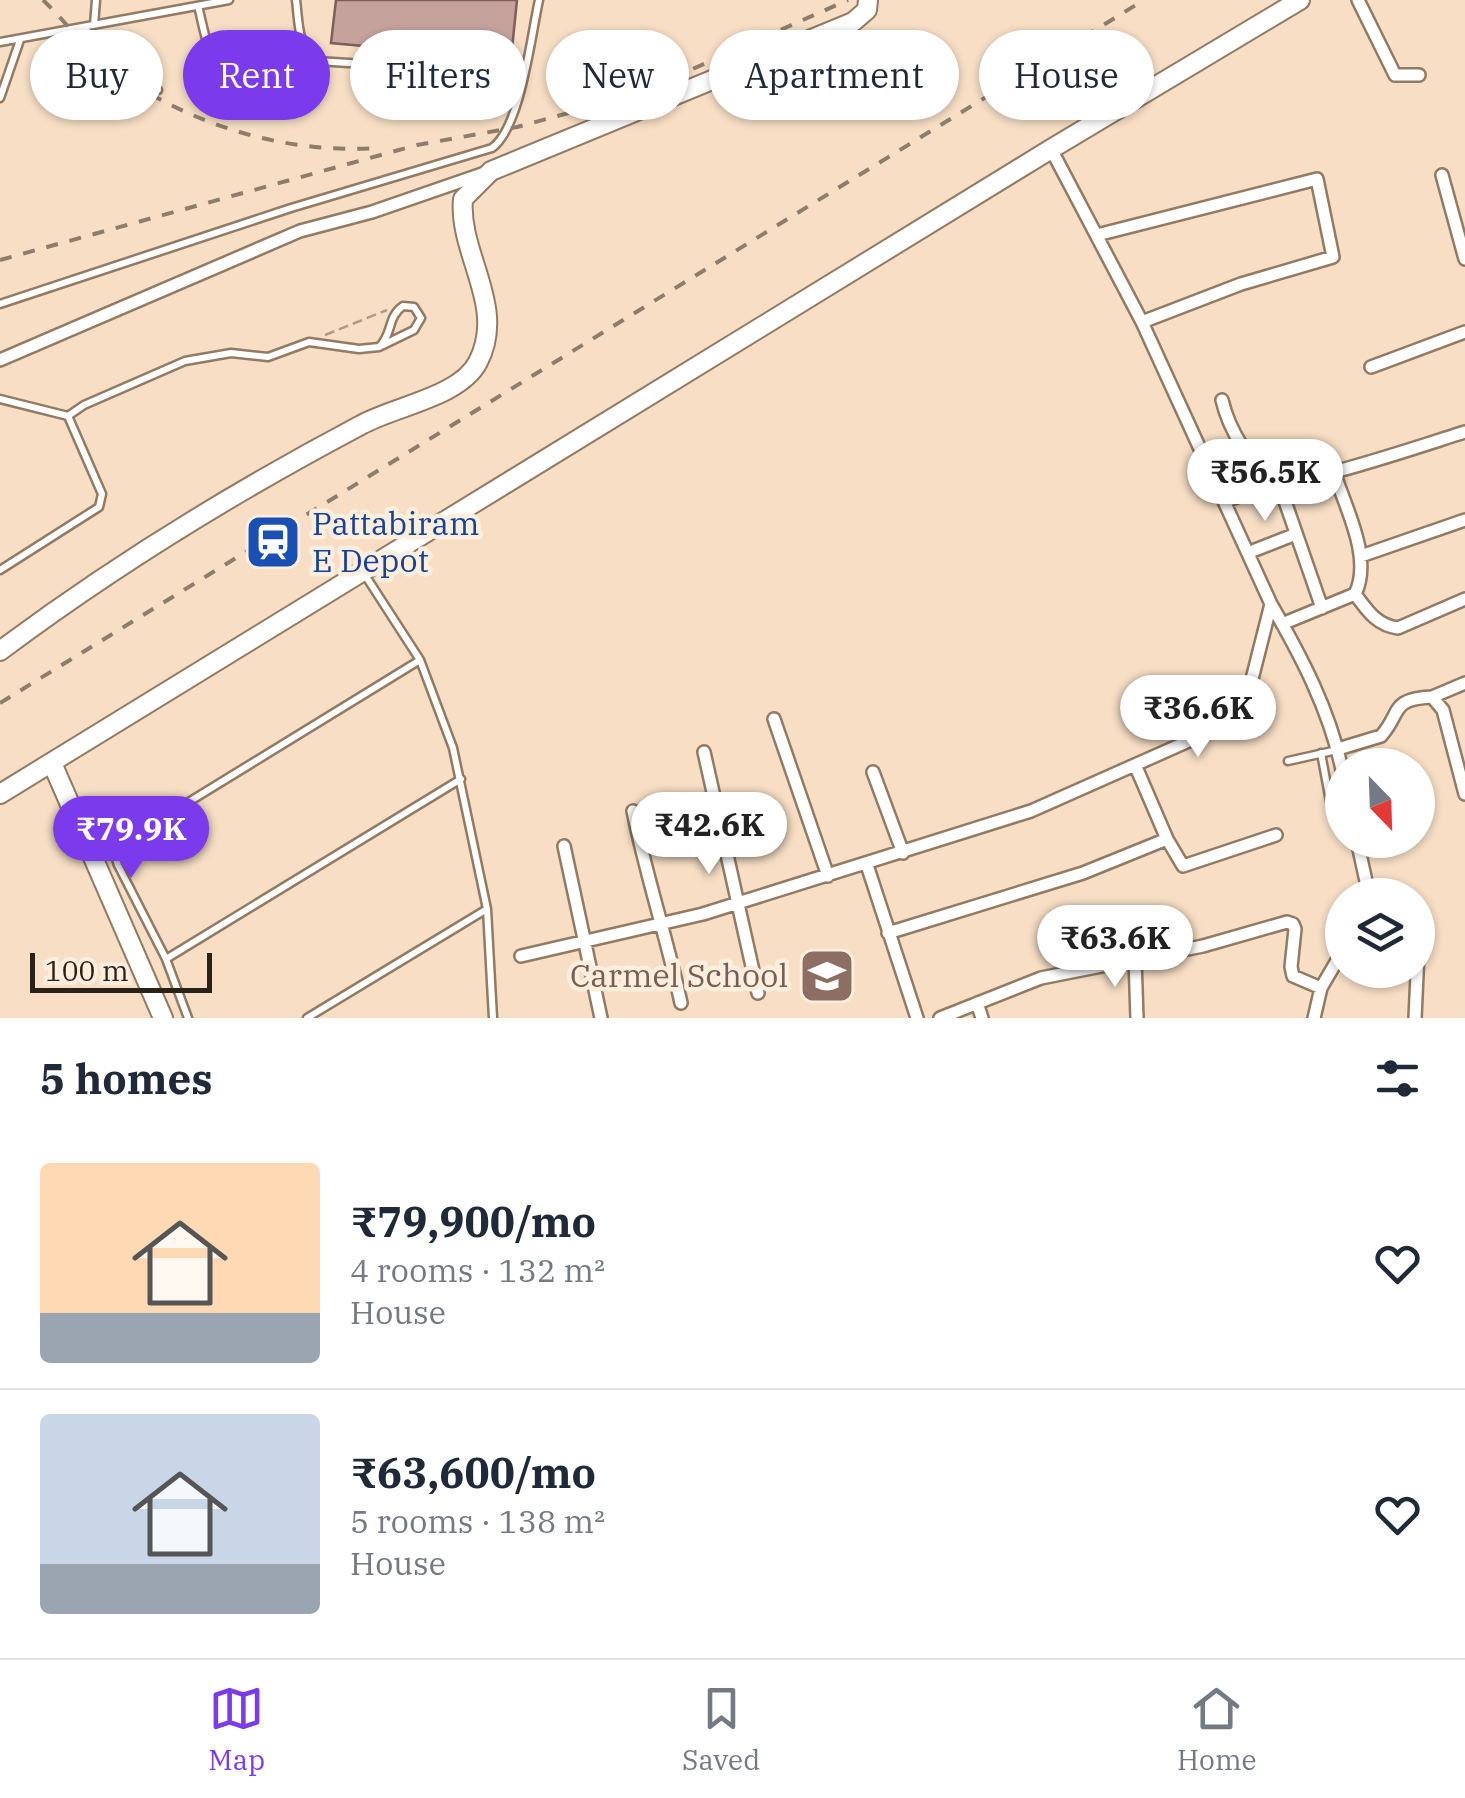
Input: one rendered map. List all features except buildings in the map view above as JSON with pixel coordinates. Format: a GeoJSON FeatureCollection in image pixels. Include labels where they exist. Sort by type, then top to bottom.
{"type":"FeatureCollection","features":[{"type":"Feature","properties":{"kind":"main road"},"geometry":{"type":"LineString","coordinates":[[0,651],[50,614],[310,452],[368,421],[466,380],[479,360],[488,333],[487,306],[464,227],[463,199],[491,171],[853,22],[867,10],[868,0]]}},
{"type":"Feature","properties":{"kind":"main road"},"geometry":{"type":"LineString","coordinates":[[0,794],[1295,1]]}},
{"type":"Feature","properties":{"kind":"main road"},"geometry":{"type":"LineString","coordinates":[[52,763],[163,1018]]}},
{"type":"Feature","properties":{"kind":"street"},"geometry":{"type":"LineString","coordinates":[[1358,0],[1395,75],[1419,75]]}},
{"type":"Feature","properties":{"kind":"street"},"geometry":{"type":"LineString","coordinates":[[1051,148],[1142,322],[1271,604],[1305,664],[1338,748]]}},
{"type":"Feature","properties":{"kind":"street"},"geometry":{"type":"LineString","coordinates":[[0,360],[300,231],[372,212],[491,171]]}},
{"type":"Feature","properties":{"kind":"street"},"geometry":{"type":"LineString","coordinates":[[1442,175],[1465,258]]}},
{"type":"Feature","properties":{"kind":"street"},"geometry":{"type":"LineString","coordinates":[[1097,234],[1316,180],[1334,257],[1241,284],[1142,322]]}},
{"type":"Feature","properties":{"kind":"street"},"geometry":{"type":"LineString","coordinates":[[1370,367],[1465,332]]}},
{"type":"Feature","properties":{"kind":"street"},"geometry":{"type":"LineString","coordinates":[[1222,400],[1227,423],[1240,442],[1254,461],[1278,480],[1322,608]]}},
{"type":"Feature","properties":{"kind":"street"},"geometry":{"type":"LineString","coordinates":[[1226,502],[1278,480],[1298,481],[1334,472],[1465,432]]}},
{"type":"Feature","properties":{"kind":"street"},"geometry":{"type":"LineString","coordinates":[[1282,624],[1355,594],[1359,588],[1361,556],[1334,472]]}},
{"type":"Feature","properties":{"kind":"street"},"geometry":{"type":"LineString","coordinates":[[1361,556],[1465,520]]}},
{"type":"Feature","properties":{"kind":"street"},"geometry":{"type":"LineString","coordinates":[[1250,552],[1296,534]]}},
{"type":"Feature","properties":{"kind":"street"},"geometry":{"type":"LineString","coordinates":[[1355,594],[1374,618],[1398,628],[1465,599]]}},
{"type":"Feature","properties":{"kind":"street"},"geometry":{"type":"LineString","coordinates":[[520,956],[736,903],[867,865],[1030,811],[1136,767],[1209,732],[1251,684],[1271,604]]}},
{"type":"Feature","properties":{"kind":"street"},"geometry":{"type":"LineString","coordinates":[[1341,748],[1381,736],[1393,713],[1415,698],[1432,697],[1465,683]]}},
{"type":"Feature","properties":{"kind":"street"},"geometry":{"type":"LineString","coordinates":[[1432,697],[1442,710],[1465,794]]}},
{"type":"Feature","properties":{"kind":"street"},"geometry":{"type":"LineString","coordinates":[[774,719],[828,876]]}},
{"type":"Feature","properties":{"kind":"street"},"geometry":{"type":"LineString","coordinates":[[704,752],[758,992]]}},
{"type":"Feature","properties":{"kind":"street"},"geometry":{"type":"LineString","coordinates":[[1136,767],[1167,839],[1184,866],[1276,835]]}},
{"type":"Feature","properties":{"kind":"street"},"geometry":{"type":"LineString","coordinates":[[873,772],[903,853]]}},
{"type":"Feature","properties":{"kind":"street"},"geometry":{"type":"LineString","coordinates":[[633,810],[648,886],[663,922],[682,1003]]}},
{"type":"Feature","properties":{"kind":"street"},"geometry":{"type":"LineString","coordinates":[[888,932],[1084,873],[1167,839]]}},
{"type":"Feature","properties":{"kind":"street"},"geometry":{"type":"LineString","coordinates":[[564,846],[601,1018]]}},
{"type":"Feature","properties":{"kind":"street"},"geometry":{"type":"LineString","coordinates":[[867,865],[917,1018]]}},
{"type":"Feature","properties":{"kind":"street"},"geometry":{"type":"LineString","coordinates":[[940,1018],[1040,978],[1204,946],[1287,922],[1296,929],[1293,976],[1322,988]]}},
{"type":"Feature","properties":{"kind":"street"},"geometry":{"type":"LineString","coordinates":[[1134,959],[1137,1018]]}},
{"type":"Feature","properties":{"kind":"street"},"geometry":{"type":"LineString","coordinates":[[1314,1018],[1325,983]]}},
{"type":"Feature","properties":{"kind":"street"},"geometry":{"type":"LineString","coordinates":[[1415,1018],[1416,988]]}},
{"type":"Feature","properties":{"kind":"street"},"geometry":{"type":"LineString","coordinates":[[977,1003],[982,1018]]}},
{"type":"Feature","properties":{"kind":"lane"},"geometry":{"type":"LineString","coordinates":[[94,25],[96,0]]}},
{"type":"Feature","properties":{"kind":"lane"},"geometry":{"type":"LineString","coordinates":[[0,42],[229,0]]}},
{"type":"Feature","properties":{"kind":"lane"},"geometry":{"type":"LineString","coordinates":[[296,0],[300,30]]}},
{"type":"Feature","properties":{"kind":"lane"},"geometry":{"type":"LineString","coordinates":[[0,304],[290,208],[492,148],[502,141],[518,96],[538,0]]}},
{"type":"Feature","properties":{"kind":"lane"},"geometry":{"type":"LineString","coordinates":[[198,6],[206,30]]}},
{"type":"Feature","properties":{"kind":"lane"},"geometry":{"type":"LineString","coordinates":[[83,27],[86,30]]}},
{"type":"Feature","properties":{"kind":"lane"},"geometry":{"type":"LineString","coordinates":[[0,98],[20,38]]}},
{"type":"Feature","properties":{"kind":"lane"},"geometry":{"type":"LineString","coordinates":[[68,416],[84,404],[185,361],[231,353],[268,357],[309,342],[360,349],[379,346],[414,330],[421,318],[414,307],[402,306],[393,315],[390,334],[379,346]]}},
{"type":"Feature","properties":{"kind":"lane"},"geometry":{"type":"LineString","coordinates":[[0,399],[68,416]]}},
{"type":"Feature","properties":{"kind":"lane"},"geometry":{"type":"LineString","coordinates":[[0,570],[99,508],[102,494],[68,416]]}},
{"type":"Feature","properties":{"kind":"lane"},"geometry":{"type":"LineString","coordinates":[[364,572],[420,660],[454,748],[487,909],[493,1018]]}},
{"type":"Feature","properties":{"kind":"lane"},"geometry":{"type":"LineString","coordinates":[[188,1018],[166,959],[118,865],[116,846],[420,660]]}},
{"type":"Feature","properties":{"kind":"lane"},"geometry":{"type":"LineString","coordinates":[[1288,761],[1325,752]]}},
{"type":"Feature","properties":{"kind":"lane"},"geometry":{"type":"LineString","coordinates":[[1321,753],[1325,774]]}},
{"type":"Feature","properties":{"kind":"lane"},"geometry":{"type":"LineString","coordinates":[[166,959],[461,780]]}},
{"type":"Feature","properties":{"kind":"lane"},"geometry":{"type":"LineString","coordinates":[[307,1018],[487,909]]}},
{"type":"Feature","properties":{"kind":"path"},"geometry":{"type":"LineString","coordinates":[[309,342],[402,306]]}},
{"type":"Feature","properties":{"kind":"railway"},"geometry":{"type":"LineString","coordinates":[[43,0],[110,68],[180,109],[276,141],[343,149],[377,148]]}},
{"type":"Feature","properties":{"kind":"railway"},"geometry":{"type":"LineString","coordinates":[[0,260],[417,145],[517,127],[609,102],[848,0]]}},
{"type":"Feature","properties":{"kind":"railway"},"geometry":{"type":"LineString","coordinates":[[0,703],[1144,0]]}},
{"type":"Feature","properties":{"kind":"place","name":"Pattabiram E Depot"},"geometry":{"type":"Point","coordinates":[273,542]}},
{"type":"Feature","properties":{"kind":"place","name":"Carmel School"},"geometry":{"type":"Point","coordinates":[827,976]}}]}
